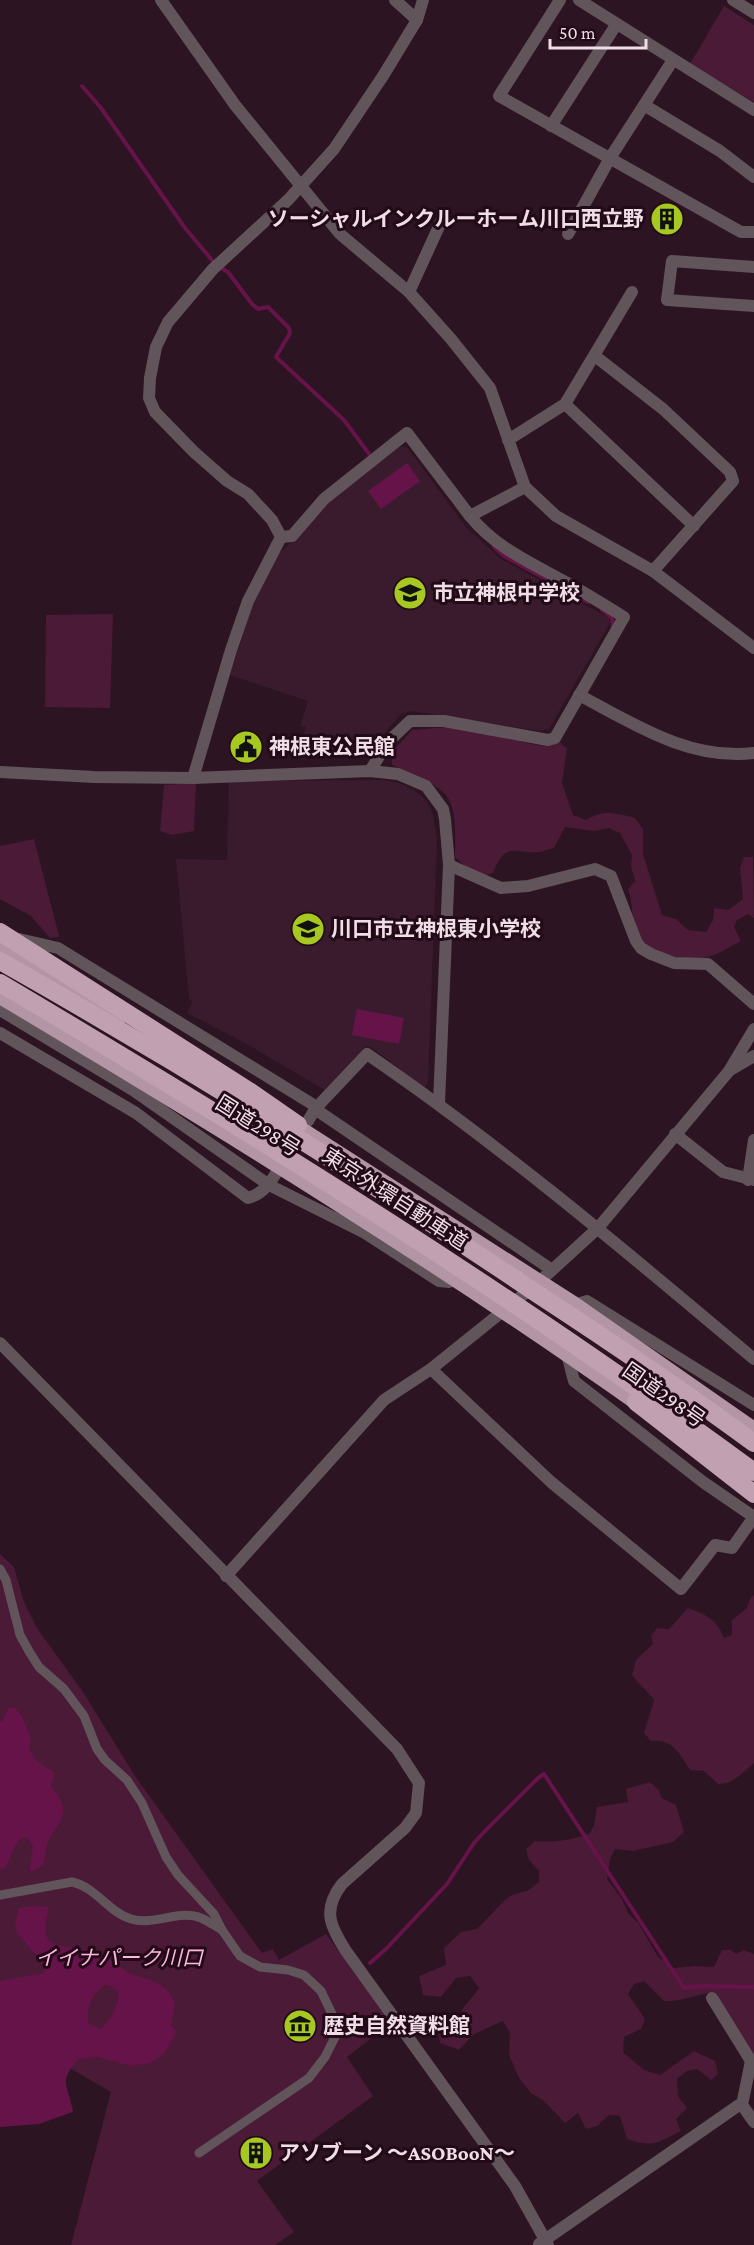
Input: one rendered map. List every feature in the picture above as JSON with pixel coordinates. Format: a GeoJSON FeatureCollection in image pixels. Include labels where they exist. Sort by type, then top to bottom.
{"type":"FeatureCollection","features":[{"type":"Feature","properties":{"kind":"highway"},"geometry":{"type":"LineString","coordinates":[[0,933],[249,1091],[400,1203]]}},
{"type":"Feature","properties":{"kind":"highway","name":"国道298号"},"geometry":{"type":"LineString","coordinates":[[0,949],[122,1019],[256,1101],[574,1305],[728,1412]]}},
{"type":"Feature","properties":{"kind":"highway","name":"東京外環自動車道"},"geometry":{"type":"LineString","coordinates":[[0,962],[162,1056],[400,1203],[624,1352],[754,1443]]}},
{"type":"Feature","properties":{"kind":"highway","name":"東京外環自動車道"},"geometry":{"type":"LineString","coordinates":[[0,983],[262,1141],[407,1234],[614,1372],[754,1472]]}},
{"type":"Feature","properties":{"kind":"highway","name":"国道298号"},"geometry":{"type":"LineString","coordinates":[[0,996],[279,1164],[458,1280],[754,1486]]}},
{"type":"Feature","properties":{"kind":"highway"},"geometry":{"type":"LineString","coordinates":[[636,1402],[754,1494]]}},
{"type":"Feature","properties":{"kind":"highway"},"geometry":{"type":"LineString","coordinates":[[728,1412],[754,1429]]}},
{"type":"Feature","properties":{"kind":"street"},"geometry":{"type":"LineString","coordinates":[[161,0],[235,105],[340,234],[409,292],[490,388],[525,487],[556,516],[653,571],[754,648]]}},
{"type":"Feature","properties":{"kind":"street"},"geometry":{"type":"LineString","coordinates":[[395,0],[417,20]]}},
{"type":"Feature","properties":{"kind":"street"},"geometry":{"type":"LineString","coordinates":[[281,537],[272,520],[248,494],[227,481],[154,412],[149,398],[156,347],[168,321],[213,269],[302,186],[334,149],[417,20],[423,0]]}},
{"type":"Feature","properties":{"kind":"street"},"geometry":{"type":"LineString","coordinates":[[560,0],[499,96],[741,232],[754,232]]}},
{"type":"Feature","properties":{"kind":"street"},"geometry":{"type":"LineString","coordinates":[[579,0],[754,110]]}},
{"type":"Feature","properties":{"kind":"street"},"geometry":{"type":"LineString","coordinates":[[733,0],[754,13]]}},
{"type":"Feature","properties":{"kind":"street"},"geometry":{"type":"LineString","coordinates":[[551,126],[616,25]]}},
{"type":"Feature","properties":{"kind":"street"},"geometry":{"type":"LineString","coordinates":[[568,234],[610,158],[673,60]]}},
{"type":"Feature","properties":{"kind":"street"},"geometry":{"type":"LineString","coordinates":[[644,105],[720,151],[754,177]]}},
{"type":"Feature","properties":{"kind":"street"},"geometry":{"type":"LineString","coordinates":[[409,292],[441,222]]}},
{"type":"Feature","properties":{"kind":"street"},"geometry":{"type":"LineString","coordinates":[[754,267],[672,261],[667,300],[754,306]]}},
{"type":"Feature","properties":{"kind":"street"},"geometry":{"type":"LineString","coordinates":[[508,440],[565,404],[632,292]]}},
{"type":"Feature","properties":{"kind":"street"},"geometry":{"type":"LineString","coordinates":[[595,356],[663,410],[730,472],[733,481],[653,571]]}},
{"type":"Feature","properties":{"kind":"street"},"geometry":{"type":"LineString","coordinates":[[565,404],[694,526]]}},
{"type":"Feature","properties":{"kind":"street"},"geometry":{"type":"LineString","coordinates":[[281,537],[292,536],[324,499],[407,433],[480,528],[508,551],[563,580],[624,617],[555,738],[548,740],[444,721],[410,721],[388,742],[370,771]]}},
{"type":"Feature","properties":{"kind":"street"},"geometry":{"type":"LineString","coordinates":[[470,516],[525,487]]}},
{"type":"Feature","properties":{"kind":"street"},"geometry":{"type":"LineString","coordinates":[[193,778],[248,601],[281,537]]}},
{"type":"Feature","properties":{"kind":"street"},"geometry":{"type":"LineString","coordinates":[[579,695],[649,733],[694,750],[734,755],[754,753]]}},
{"type":"Feature","properties":{"kind":"street"},"geometry":{"type":"LineString","coordinates":[[0,772],[94,777],[193,778],[370,771],[398,774],[426,786],[443,809],[449,865],[439,1103]]}},
{"type":"Feature","properties":{"kind":"street"},"geometry":{"type":"LineString","coordinates":[[449,865],[501,888],[528,886],[595,869],[603,871],[611,876],[636,941],[641,948],[674,963],[708,964],[754,1004]]}},
{"type":"Feature","properties":{"kind":"street"},"geometry":{"type":"LineString","coordinates":[[0,933],[58,948],[316,1108],[552,1270]]}},
{"type":"Feature","properties":{"kind":"street"},"geometry":{"type":"LineString","coordinates":[[0,1010],[133,1090],[269,1185],[365,1233],[439,1281],[458,1280]]}},
{"type":"Feature","properties":{"kind":"street"},"geometry":{"type":"LineString","coordinates":[[226,1576],[384,1400],[431,1369],[539,1282],[598,1228],[729,1071],[754,1029]]}},
{"type":"Feature","properties":{"kind":"street"},"geometry":{"type":"LineString","coordinates":[[0,1033],[136,1113],[248,1198],[256,1196],[269,1185],[279,1170]]}},
{"type":"Feature","properties":{"kind":"street"},"geometry":{"type":"LineString","coordinates":[[308,1121],[316,1108],[367,1054],[439,1103],[598,1228],[754,1359]]}},
{"type":"Feature","properties":{"kind":"street"},"geometry":{"type":"LineString","coordinates":[[729,1071],[754,1056]]}},
{"type":"Feature","properties":{"kind":"street"},"geometry":{"type":"LineString","coordinates":[[675,1134],[723,1172],[751,1180],[754,1140]]}},
{"type":"Feature","properties":{"kind":"street"},"geometry":{"type":"LineString","coordinates":[[574,1305],[587,1301],[754,1405]]}},
{"type":"Feature","properties":{"kind":"street"},"geometry":{"type":"LineString","coordinates":[[0,1343],[397,1749],[419,1783],[416,1813],[405,1828],[342,1884],[335,1893],[329,1914],[335,1934],[346,1951],[515,2186],[544,2244],[694,2135],[742,2105]]}},
{"type":"Feature","properties":{"kind":"street"},"geometry":{"type":"LineString","coordinates":[[431,1369],[551,1482],[681,1589],[715,1545],[732,1548],[754,1517],[703,1482],[574,1381],[567,1354]]}},
{"type":"Feature","properties":{"kind":"street"},"geometry":{"type":"LineString","coordinates":[[0,1569],[6,1580],[20,1635],[30,1653],[39,1666],[64,1689],[77,1705],[84,1716],[97,1749],[105,1760],[127,1780],[142,1803],[166,1857],[178,1875],[214,1914],[240,1956],[260,1968],[288,1970],[304,1975],[321,1990],[334,2018],[335,2037],[325,2057],[303,2083],[276,2098],[199,2152]]}},
{"type":"Feature","properties":{"kind":"street"},"geometry":{"type":"LineString","coordinates":[[1,1894],[72,1882],[88,1887],[120,1914],[129,1918],[146,1922],[183,1915],[193,1916],[202,1918],[222,1930]]}},
{"type":"Feature","properties":{"kind":"street"},"geometry":{"type":"LineString","coordinates":[[712,1998],[751,2061],[742,2105],[754,2122]]}},
{"type":"Feature","properties":{"kind":"shaded area","name":"市立神根中学校"},"geometry":{"type":"Polygon","coordinates":[[[400,447],[407,447],[466,527],[501,559],[609,618],[610,623],[549,729],[540,731],[411,711],[401,714],[366,755],[298,759],[306,727],[300,726],[308,701],[230,675],[251,609],[276,556],[295,539],[330,500],[400,447]]]}},
{"type":"Feature","properties":{"kind":"shaded area"},"geometry":{"type":"Polygon","coordinates":[[[407,463],[420,481],[381,509],[368,491],[407,463]]]}},
{"type":"Feature","properties":{"kind":"shaded area","name":"川口市立神根東小学校"},"geometry":{"type":"Polygon","coordinates":[[[383,780],[399,783],[414,790],[427,801],[433,815],[437,839],[428,1082],[425,1088],[371,1047],[366,1046],[332,1086],[325,1090],[247,1044],[187,1013],[193,1001],[189,999],[176,859],[227,860],[229,781],[383,780]]]}},
{"type":"Feature","properties":{"kind":"shaded area"},"geometry":{"type":"Polygon","coordinates":[[[357,1009],[404,1018],[399,1044],[352,1035],[357,1009]]]}},
{"type":"Feature","properties":{"kind":"shaded area"},"geometry":{"type":"Polygon","coordinates":[[[14,1707],[22,1716],[31,1738],[29,1749],[37,1761],[55,1773],[51,1786],[58,1795],[63,1809],[61,1820],[48,1841],[43,1865],[33,1871],[30,1867],[33,1846],[29,1839],[24,1837],[17,1843],[4,1869],[0,1868],[0,1720],[3,1721],[8,1708],[14,1707]]]}},
{"type":"Feature","properties":{"kind":"shaded area"},"geometry":{"type":"Polygon","coordinates":[[[34,1906],[49,1909],[46,1934],[54,1944],[98,1953],[132,1974],[155,1982],[164,1988],[175,2004],[171,2026],[177,2031],[165,2053],[150,2063],[131,2066],[98,2057],[78,2060],[66,2079],[73,2112],[39,2124],[0,2127],[0,1981],[44,1973],[46,1967],[17,1933],[15,1924],[19,1908],[34,1906]],[[106,1985],[97,1992],[89,2008],[89,2024],[101,2029],[104,2026],[117,2005],[117,1990],[106,1985]]]}},
{"type":"Feature","properties":{"kind":"green space"},"geometry":{"type":"Polygon","coordinates":[[[724,6],[754,25],[754,102],[690,64],[724,6]]]}},
{"type":"Feature","properties":{"kind":"green space"},"geometry":{"type":"Polygon","coordinates":[[[113,614],[110,708],[45,707],[46,615],[113,614]]]}},
{"type":"Feature","properties":{"kind":"green space"},"geometry":{"type":"Polygon","coordinates":[[[448,727],[494,734],[537,745],[545,746],[559,742],[567,748],[562,783],[573,815],[586,820],[605,813],[635,818],[643,829],[643,854],[662,915],[676,919],[688,930],[706,932],[713,920],[714,908],[728,910],[743,899],[740,868],[744,857],[753,857],[754,918],[748,914],[737,920],[734,927],[741,941],[711,956],[690,959],[669,955],[649,946],[636,930],[633,920],[628,889],[635,881],[631,866],[632,855],[620,833],[609,828],[594,831],[565,827],[554,848],[540,852],[507,852],[498,862],[493,873],[484,876],[465,866],[455,857],[454,818],[452,805],[446,796],[427,781],[392,765],[391,753],[412,730],[448,727]]]}},
{"type":"Feature","properties":{"kind":"green space"},"geometry":{"type":"Polygon","coordinates":[[[196,783],[194,831],[172,835],[160,831],[164,785],[196,783]]]}},
{"type":"Feature","properties":{"kind":"green space"},"geometry":{"type":"Polygon","coordinates":[[[34,839],[59,937],[50,938],[31,916],[0,899],[0,846],[34,839]]]}},
{"type":"Feature","properties":{"kind":"green space","name":"イイナパーク川口"},"geometry":{"type":"Polygon","coordinates":[[[0,1554],[14,1567],[24,1602],[37,1628],[83,1692],[135,1776],[262,1953],[273,1949],[279,1960],[326,1934],[391,2023],[347,2057],[373,2096],[257,2181],[294,2232],[275,2245],[71,2245],[111,2092],[0,2028],[0,1554]]]}},
{"type":"Feature","properties":{"kind":"green space"},"geometry":{"type":"Polygon","coordinates":[[[754,1595],[754,1763],[733,1780],[718,1784],[704,1771],[690,1770],[675,1748],[665,1742],[651,1741],[644,1733],[654,1700],[632,1675],[636,1660],[653,1644],[651,1636],[657,1628],[669,1629],[688,1608],[710,1618],[724,1638],[732,1635],[732,1620],[747,1608],[754,1595]]]}},
{"type":"Feature","properties":{"kind":"green space"},"geometry":{"type":"Polygon","coordinates":[[[650,1782],[658,1789],[662,1798],[676,1805],[684,1832],[673,1842],[633,1851],[615,1849],[610,1859],[607,1879],[622,1899],[628,1913],[639,1924],[658,1957],[674,1968],[714,1967],[722,1950],[731,1950],[736,1954],[744,1950],[754,1954],[754,2057],[712,1993],[664,2001],[644,1981],[634,1984],[628,1994],[645,2019],[641,2029],[624,2037],[623,2052],[644,2070],[660,2075],[694,2051],[715,2061],[718,2074],[711,2080],[697,2069],[687,2071],[677,2079],[678,2096],[687,2108],[676,2119],[681,2131],[649,2144],[627,2139],[620,2116],[609,2115],[597,2126],[586,2129],[578,2113],[565,2123],[544,2101],[531,2093],[519,2078],[509,2055],[510,2033],[503,2021],[474,2034],[459,2050],[440,2043],[438,2030],[454,2025],[479,1988],[470,1976],[456,1978],[441,1997],[423,1995],[419,1976],[446,1965],[444,1948],[461,1932],[477,1929],[505,1900],[512,1895],[529,1890],[539,1882],[539,1871],[529,1860],[526,1849],[535,1841],[563,1840],[590,1833],[597,1807],[628,1802],[626,1789],[650,1782]]]}},
{"type":"Feature","properties":{"kind":"waterway"},"geometry":{"type":"LineString","coordinates":[[82,86],[101,108],[185,228],[216,265],[228,272],[252,304],[258,309],[268,307],[289,328],[290,333],[276,357],[344,420],[372,458]]}},
{"type":"Feature","properties":{"kind":"waterway"},"geometry":{"type":"LineString","coordinates":[[494,547],[504,556],[588,602]]}},
{"type":"Feature","properties":{"kind":"waterway"},"geometry":{"type":"LineString","coordinates":[[602,610],[612,618],[613,627]]}},
{"type":"Feature","properties":{"kind":"waterway"},"geometry":{"type":"LineString","coordinates":[[370,1963],[447,1884],[484,1832],[544,1774],[684,1988],[754,1987]]}},
{"type":"Feature","properties":{"kind":"place","name":"ソーシャルインクルーホーム川口西立野"},"geometry":{"type":"Point","coordinates":[667,219]}},
{"type":"Feature","properties":{"kind":"place","name":"市立神根中学校"},"geometry":{"type":"Point","coordinates":[410,593]}},
{"type":"Feature","properties":{"kind":"place","name":"神根東公民館"},"geometry":{"type":"Point","coordinates":[246,747]}},
{"type":"Feature","properties":{"kind":"place","name":"川口市立神根東小学校"},"geometry":{"type":"Point","coordinates":[308,929]}},
{"type":"Feature","properties":{"kind":"place","name":"歴史自然資料館"},"geometry":{"type":"Point","coordinates":[300,2026]}},
{"type":"Feature","properties":{"kind":"place","name":"アソブーン ～ASOBooN～"},"geometry":{"type":"Point","coordinates":[256,2153]}}]}
